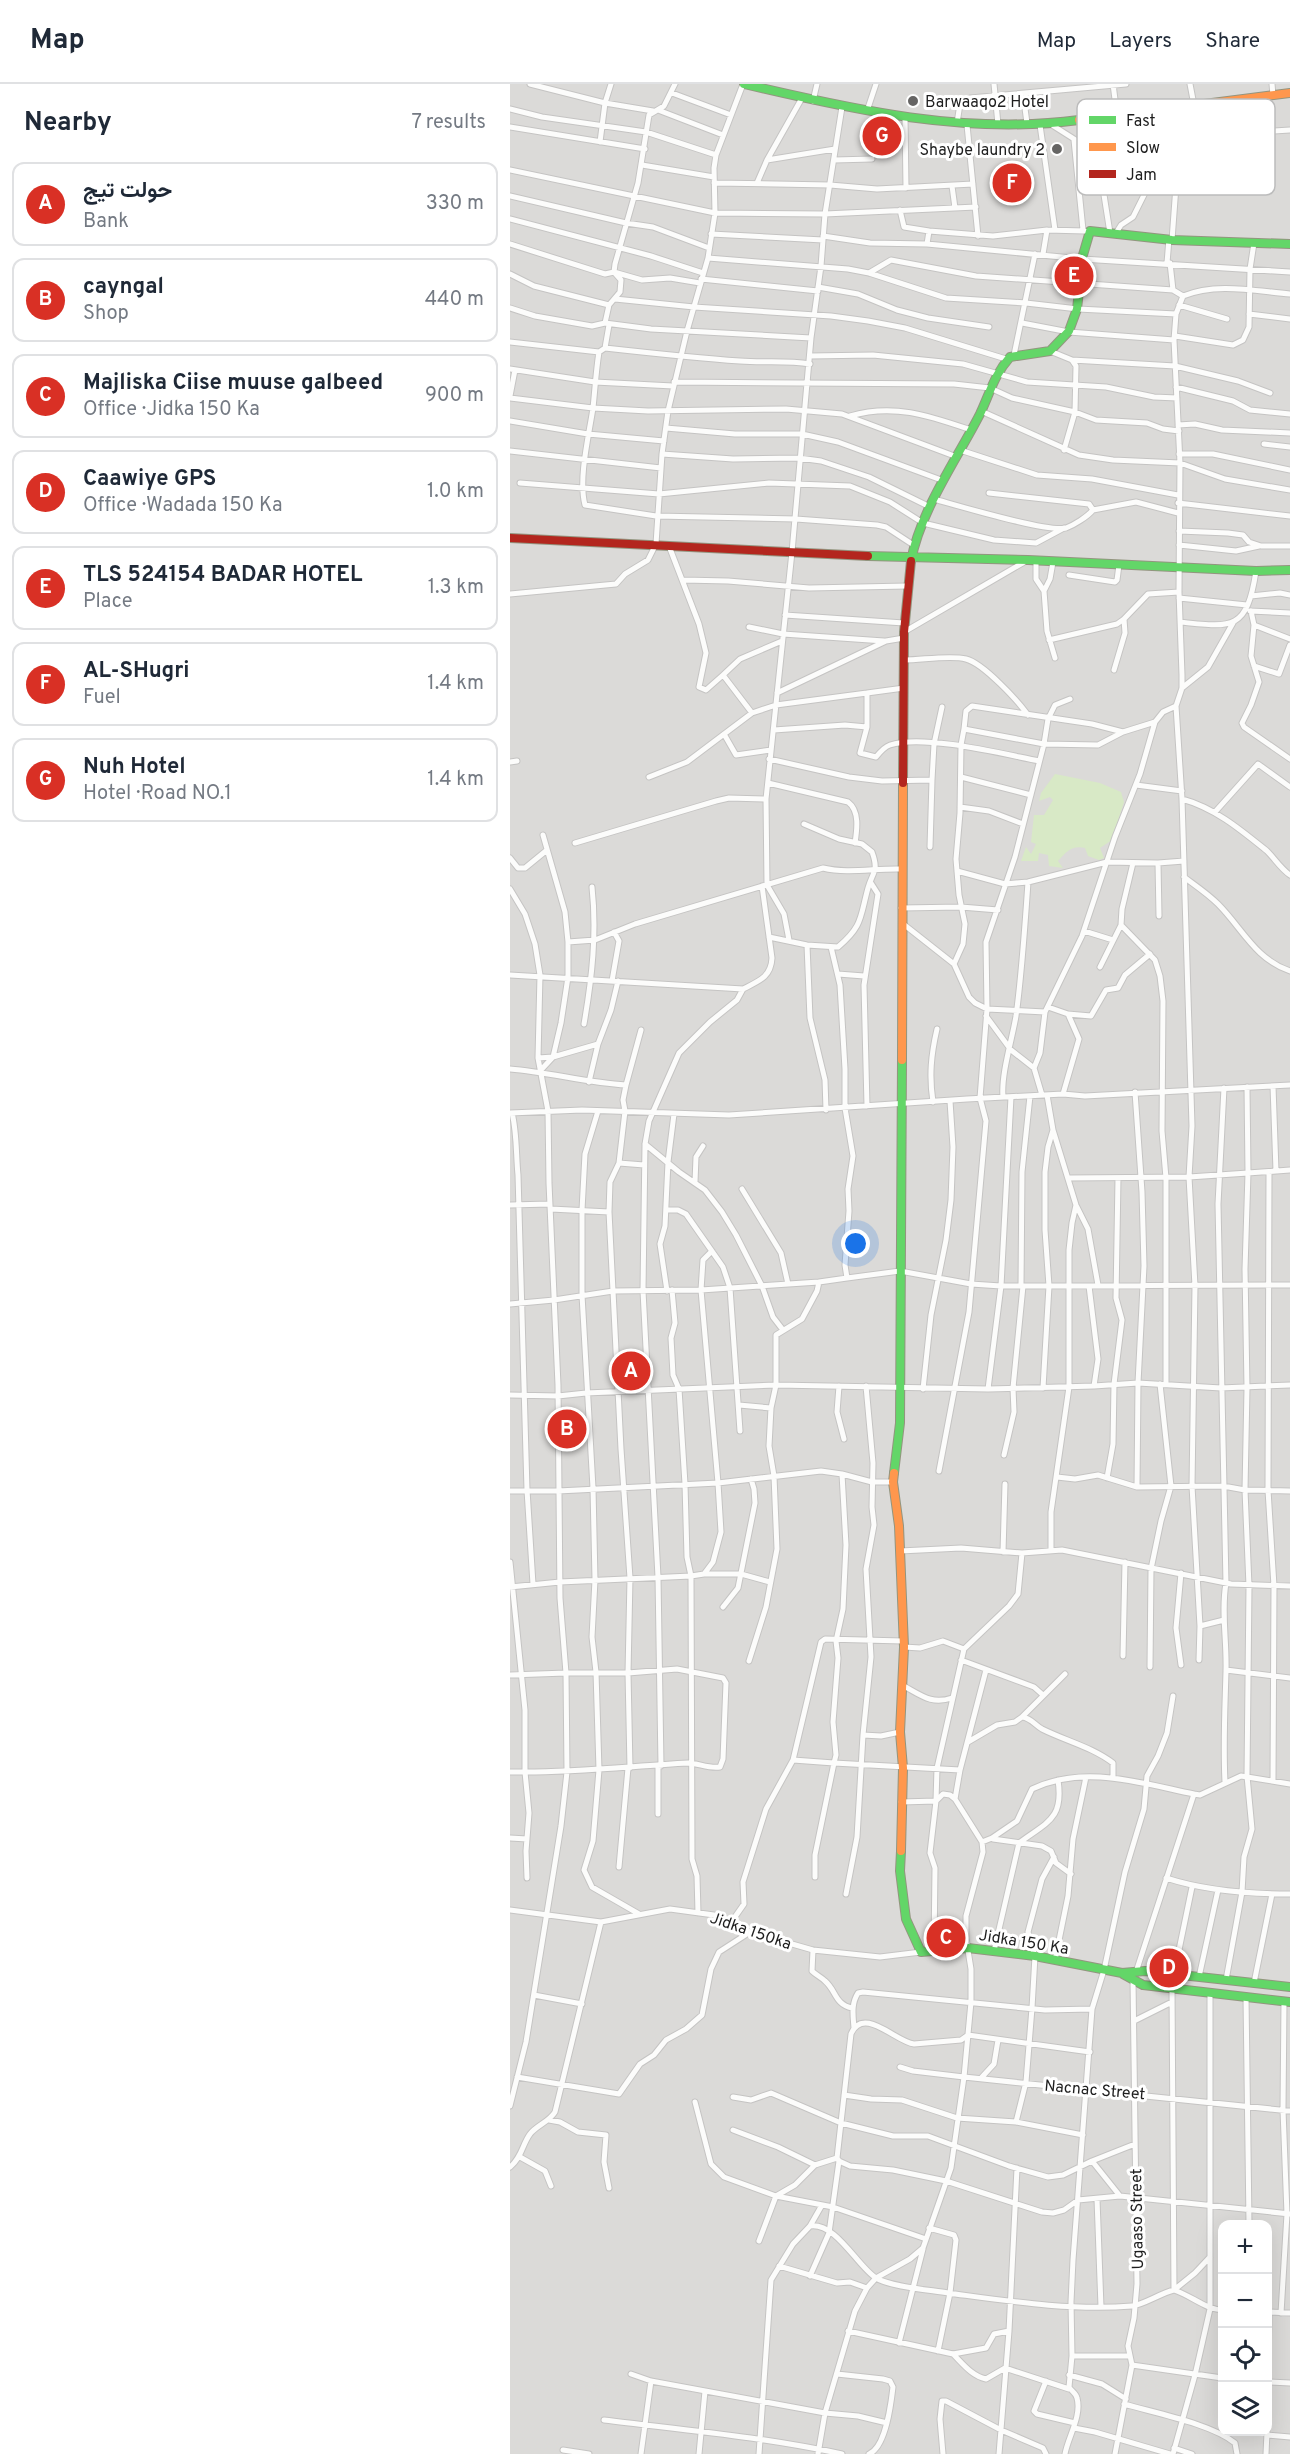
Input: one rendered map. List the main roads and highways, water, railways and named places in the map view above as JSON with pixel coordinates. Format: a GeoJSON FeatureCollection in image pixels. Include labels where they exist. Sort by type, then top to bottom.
{"type":"FeatureCollection","features":[{"type":"Feature","properties":{"kind":"main road"},"geometry":{"type":"LineString","coordinates":[[744,84],[842,107],[957,124],[1040,125],[1077,120]]}},
{"type":"Feature","properties":{"kind":"main road"},"geometry":{"type":"LineString","coordinates":[[1244,99],[1290,93]]}},
{"type":"Feature","properties":{"kind":"main road"},"geometry":{"type":"LineString","coordinates":[[911,558],[932,503],[981,411],[997,372],[1010,357],[1050,351],[1069,332],[1078,309],[1086,231],[1171,239],[1290,244]]}},
{"type":"Feature","properties":{"kind":"main road"},"geometry":{"type":"LineString","coordinates":[[510,538],[911,558],[1032,561],[1256,572],[1290,570]]}},
{"type":"Feature","properties":{"kind":"main road","name":"Jidka 150 Ka"},"geometry":{"type":"LineString","coordinates":[[911,558],[904,631],[900,1387],[899,1435],[893,1482],[900,1551],[904,1644],[900,1732],[903,1768],[900,1871],[906,1918],[921,1952],[968,1948],[1035,1956],[1134,1976]]}},
{"type":"Feature","properties":{"kind":"main road"},"geometry":{"type":"LineString","coordinates":[[1134,1976],[1174,1974],[1290,1987]]}},
{"type":"Feature","properties":{"kind":"main road"},"geometry":{"type":"LineString","coordinates":[[1134,1976],[1143,1985],[1287,2002]]}},
{"type":"Feature","properties":{"kind":"place","name":"Barwaaqo2 Hotel"},"geometry":{"type":"Point","coordinates":[913,101]}},
{"type":"Feature","properties":{"kind":"place","name":"Nuh Hotel"},"geometry":{"type":"Point","coordinates":[882,136]}},
{"type":"Feature","properties":{"kind":"place","name":"Shaybe laundry 2"},"geometry":{"type":"Point","coordinates":[1057,149]}},
{"type":"Feature","properties":{"kind":"place","name":"AL-SHugri"},"geometry":{"type":"Point","coordinates":[1012,183]}},
{"type":"Feature","properties":{"kind":"place","name":"TLS 524154 BADAR HOTEL"},"geometry":{"type":"Point","coordinates":[1074,276]}},
{"type":"Feature","properties":{"kind":"place","name":"حولت تيج"},"geometry":{"type":"Point","coordinates":[631,1371]}},
{"type":"Feature","properties":{"kind":"place","name":"cayngal"},"geometry":{"type":"Point","coordinates":[567,1429]}},
{"type":"Feature","properties":{"kind":"place","name":"Majliska Ciise muuse galbeed"},"geometry":{"type":"Point","coordinates":[946,1938]}},
{"type":"Feature","properties":{"kind":"place","name":"Caawiye GPS"},"geometry":{"type":"Point","coordinates":[1169,1968]}}]}
